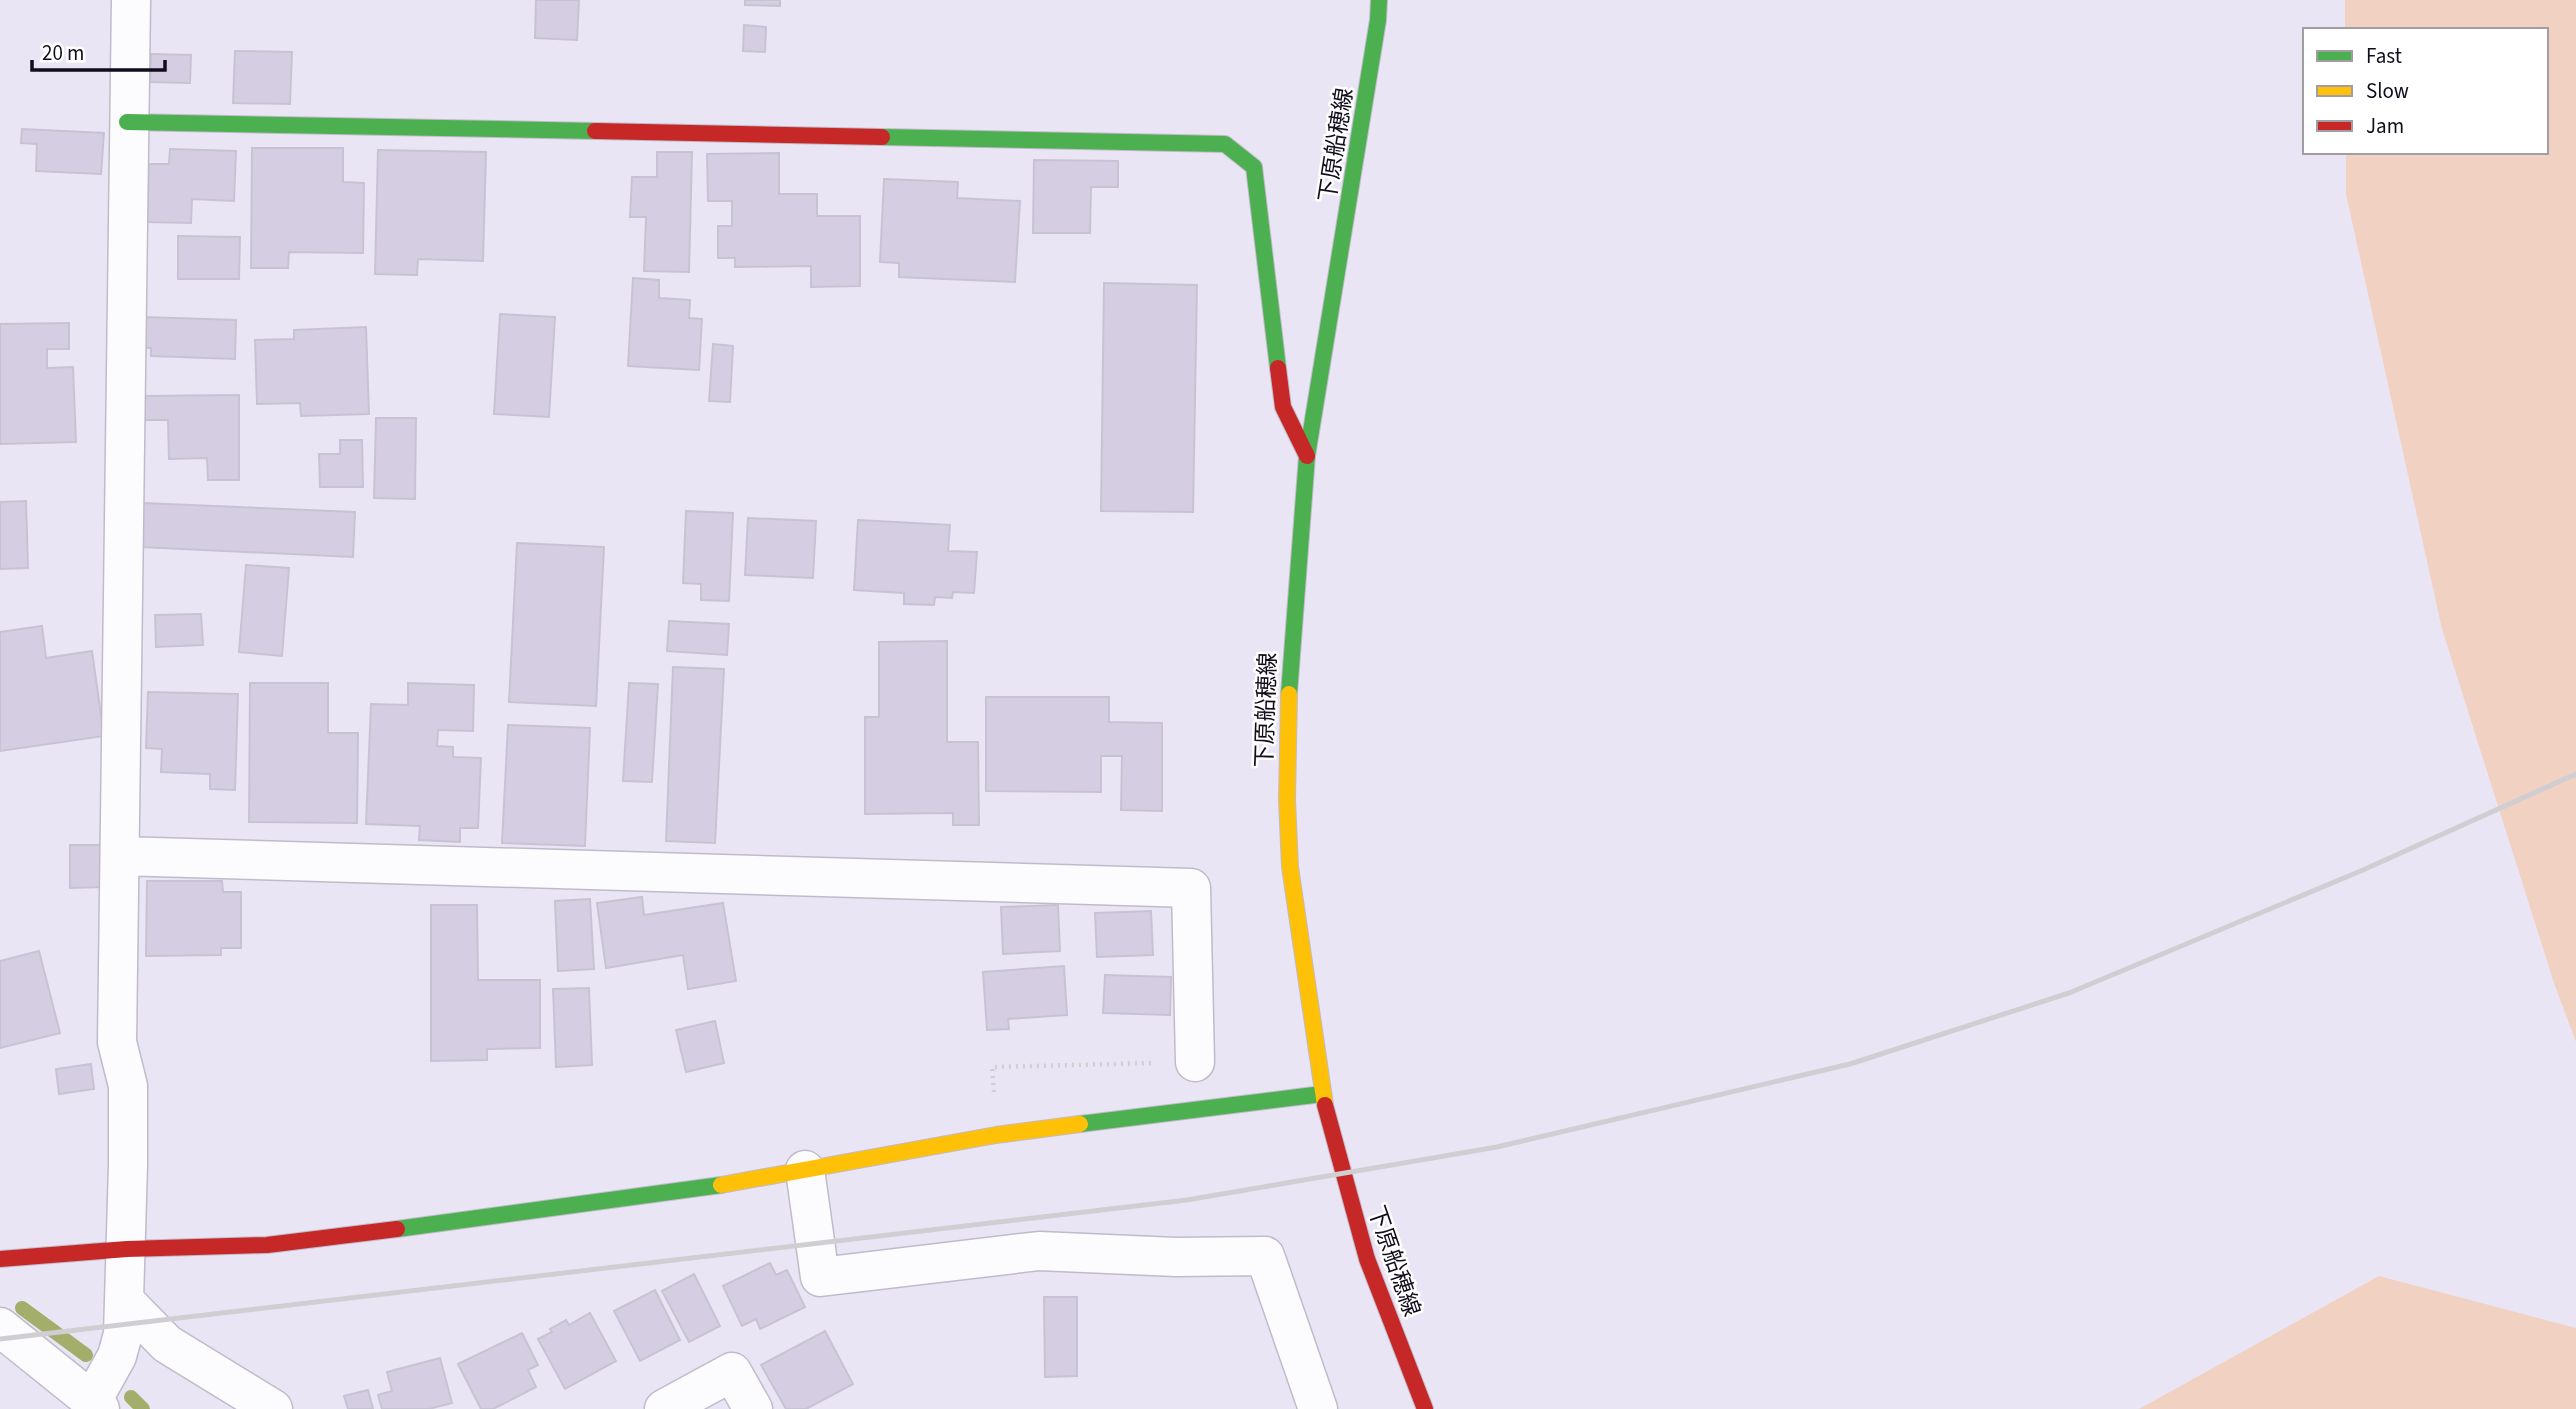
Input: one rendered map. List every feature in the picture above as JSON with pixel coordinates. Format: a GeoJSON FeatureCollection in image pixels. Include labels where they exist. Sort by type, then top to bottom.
{"type":"FeatureCollection","features":[{"type":"Feature","properties":{"kind":"street"},"geometry":{"type":"LineString","coordinates":[[0,1327],[96,1405],[117,1356],[123,1334],[127,1249],[128,1086],[117,1042],[127,122],[131,0]]}},
{"type":"Feature","properties":{"kind":"street","name":"下原船穂線"},"geometry":{"type":"LineString","coordinates":[[1374,7],[1307,456],[1290,668],[1286,743],[1287,800],[1290,867],[1322,1094],[1367,1259],[1425,1409]]}},
{"type":"Feature","properties":{"kind":"street"},"geometry":{"type":"LineString","coordinates":[[127,122],[1226,144],[1254,167],[1283,407],[1307,456]]}},
{"type":"Feature","properties":{"kind":"street"},"geometry":{"type":"LineString","coordinates":[[120,856],[1191,888],[1195,1062]]}},
{"type":"Feature","properties":{"kind":"street"},"geometry":{"type":"LineString","coordinates":[[0,1259],[127,1249],[267,1245],[492,1218],[722,1185],[996,1135],[1322,1094]]}},
{"type":"Feature","properties":{"kind":"street"},"geometry":{"type":"LineString","coordinates":[[804,1170],[820,1277],[1039,1251],[1176,1257],[1265,1256],[1318,1409]]}},
{"type":"Feature","properties":{"kind":"street"},"geometry":{"type":"LineString","coordinates":[[124,1300],[167,1344],[273,1409]]}},
{"type":"Feature","properties":{"kind":"street"},"geometry":{"type":"LineString","coordinates":[[664,1409],[732,1372],[753,1409]]}},
{"type":"Feature","properties":{"kind":"path"},"geometry":{"type":"LineString","coordinates":[[996,1135],[992,1067],[1195,1062]]}},
{"type":"Feature","properties":{"kind":"shaded area"},"geometry":{"type":"Polygon","coordinates":[[[2345,0],[2576,0],[2576,1042],[2554,983],[2442,629],[2346,194],[2346,154],[2548,154],[2548,28],[2345,28],[2345,0]]]}},
{"type":"Feature","properties":{"kind":"shaded area"},"geometry":{"type":"Polygon","coordinates":[[[2379,1276],[2576,1328],[2576,1409],[2139,1409],[2379,1276]]]}},
{"type":"Feature","properties":{"kind":"building"},"geometry":{"type":"Polygon","coordinates":[[[536,0],[579,0],[577,40],[535,38],[536,0]]]}},
{"type":"Feature","properties":{"kind":"building"},"geometry":{"type":"Polygon","coordinates":[[[745,0],[780,0],[780,6],[745,5],[745,0]]]}},
{"type":"Feature","properties":{"kind":"building"},"geometry":{"type":"Polygon","coordinates":[[[744,25],[766,27],[765,52],[743,51],[744,25]]]}},
{"type":"Feature","properties":{"kind":"building"},"geometry":{"type":"Polygon","coordinates":[[[235,51],[292,52],[290,104],[233,103],[235,51]]]}},
{"type":"Feature","properties":{"kind":"building"},"geometry":{"type":"Polygon","coordinates":[[[151,54],[191,55],[190,83],[150,82],[151,54]]]}},
{"type":"Feature","properties":{"kind":"building"},"geometry":{"type":"Polygon","coordinates":[[[22,129],[104,133],[101,174],[36,171],[37,144],[21,143],[22,129]]]}},
{"type":"Feature","properties":{"kind":"building"},"geometry":{"type":"Polygon","coordinates":[[[252,148],[343,148],[343,182],[364,183],[363,253],[289,252],[288,268],[251,268],[252,148]]]}},
{"type":"Feature","properties":{"kind":"building"},"geometry":{"type":"Polygon","coordinates":[[[170,149],[236,151],[234,201],[192,199],[191,223],[147,222],[149,164],[169,164],[170,149]]]}},
{"type":"Feature","properties":{"kind":"building"},"geometry":{"type":"Polygon","coordinates":[[[378,150],[486,152],[483,261],[418,259],[417,275],[375,274],[378,150]]]}},
{"type":"Feature","properties":{"kind":"building"},"geometry":{"type":"Polygon","coordinates":[[[657,152],[692,152],[689,272],[644,271],[646,217],[630,217],[632,177],[657,177],[657,152]]]}},
{"type":"Feature","properties":{"kind":"building"},"geometry":{"type":"Polygon","coordinates":[[[779,153],[779,194],[817,194],[817,216],[860,216],[860,286],[811,287],[811,266],[735,267],[735,258],[718,258],[718,226],[732,226],[732,201],[708,201],[707,154],[779,153]]]}},
{"type":"Feature","properties":{"kind":"building"},"geometry":{"type":"Polygon","coordinates":[[[1034,160],[1118,161],[1118,187],[1091,187],[1090,233],[1033,233],[1034,160]]]}},
{"type":"Feature","properties":{"kind":"building"},"geometry":{"type":"Polygon","coordinates":[[[884,179],[958,182],[957,198],[1020,201],[1015,282],[899,277],[899,263],[880,262],[884,179]]]}},
{"type":"Feature","properties":{"kind":"building"},"geometry":{"type":"Polygon","coordinates":[[[178,236],[240,237],[239,279],[178,279],[178,236]]]}},
{"type":"Feature","properties":{"kind":"building"},"geometry":{"type":"Polygon","coordinates":[[[633,278],[659,280],[659,298],[690,300],[689,318],[702,319],[699,370],[628,366],[633,278]]]}},
{"type":"Feature","properties":{"kind":"building"},"geometry":{"type":"Polygon","coordinates":[[[1104,283],[1197,285],[1193,512],[1101,511],[1104,283]]]}},
{"type":"Feature","properties":{"kind":"building"},"geometry":{"type":"Polygon","coordinates":[[[500,314],[555,317],[549,417],[494,414],[500,314]]]}},
{"type":"Feature","properties":{"kind":"building"},"geometry":{"type":"Polygon","coordinates":[[[144,317],[236,320],[235,359],[151,356],[151,348],[142,348],[144,317]]]}},
{"type":"Feature","properties":{"kind":"building"},"geometry":{"type":"Polygon","coordinates":[[[69,323],[69,349],[47,349],[47,368],[73,367],[76,442],[0,444],[0,324],[69,323]]]}},
{"type":"Feature","properties":{"kind":"building"},"geometry":{"type":"Polygon","coordinates":[[[366,327],[369,414],[301,416],[300,403],[257,404],[255,340],[294,339],[294,330],[366,327]]]}},
{"type":"Feature","properties":{"kind":"building"},"geometry":{"type":"Polygon","coordinates":[[[713,344],[733,346],[730,402],[709,401],[713,344]]]}},
{"type":"Feature","properties":{"kind":"building"},"geometry":{"type":"Polygon","coordinates":[[[239,395],[239,480],[208,480],[207,458],[169,459],[168,420],[145,420],[144,396],[239,395]]]}},
{"type":"Feature","properties":{"kind":"building"},"geometry":{"type":"Polygon","coordinates":[[[376,418],[416,418],[415,499],[374,498],[376,418]]]}},
{"type":"Feature","properties":{"kind":"building"},"geometry":{"type":"Polygon","coordinates":[[[340,440],[362,440],[363,487],[320,487],[319,454],[340,454],[340,440]]]}},
{"type":"Feature","properties":{"kind":"building"},"geometry":{"type":"Polygon","coordinates":[[[26,501],[28,568],[0,569],[0,502],[26,501]]]}},
{"type":"Feature","properties":{"kind":"building"},"geometry":{"type":"Polygon","coordinates":[[[143,503],[355,512],[353,557],[141,547],[143,503]]]}},
{"type":"Feature","properties":{"kind":"building"},"geometry":{"type":"Polygon","coordinates":[[[686,511],[733,513],[729,601],[701,600],[701,584],[683,583],[686,511]]]}},
{"type":"Feature","properties":{"kind":"building"},"geometry":{"type":"Polygon","coordinates":[[[748,518],[816,521],[813,578],[745,575],[748,518]]]}},
{"type":"Feature","properties":{"kind":"building"},"geometry":{"type":"Polygon","coordinates":[[[858,520],[950,525],[948,551],[977,552],[974,593],[953,592],[952,598],[935,597],[934,605],[904,604],[904,593],[854,590],[858,520]]]}},
{"type":"Feature","properties":{"kind":"building"},"geometry":{"type":"Polygon","coordinates":[[[517,543],[604,547],[596,706],[509,702],[517,543]]]}},
{"type":"Feature","properties":{"kind":"building"},"geometry":{"type":"Polygon","coordinates":[[[246,565],[289,568],[282,656],[239,652],[246,565]]]}},
{"type":"Feature","properties":{"kind":"building"},"geometry":{"type":"Polygon","coordinates":[[[201,614],[203,645],[156,647],[155,615],[201,614]]]}},
{"type":"Feature","properties":{"kind":"building"},"geometry":{"type":"Polygon","coordinates":[[[669,621],[729,624],[727,655],[667,651],[669,621]]]}},
{"type":"Feature","properties":{"kind":"building"},"geometry":{"type":"Polygon","coordinates":[[[42,626],[46,658],[92,651],[104,736],[0,751],[0,632],[42,626]]]}},
{"type":"Feature","properties":{"kind":"building"},"geometry":{"type":"Polygon","coordinates":[[[947,641],[947,742],[978,742],[979,825],[953,825],[953,813],[865,814],[865,717],[879,717],[879,642],[947,641]]]}},
{"type":"Feature","properties":{"kind":"building"},"geometry":{"type":"Polygon","coordinates":[[[673,667],[724,669],[715,843],[666,841],[673,667]]]}},
{"type":"Feature","properties":{"kind":"building"},"geometry":{"type":"Polygon","coordinates":[[[250,683],[328,683],[328,733],[358,733],[357,823],[249,822],[250,683]]]}},
{"type":"Feature","properties":{"kind":"building"},"geometry":{"type":"Polygon","coordinates":[[[408,683],[474,685],[473,731],[438,730],[437,746],[453,747],[453,757],[481,758],[478,828],[460,828],[460,842],[419,840],[420,826],[366,824],[371,704],[408,705],[408,683]]]}},
{"type":"Feature","properties":{"kind":"building"},"geometry":{"type":"Polygon","coordinates":[[[629,683],[658,684],[652,782],[623,781],[629,683]]]}},
{"type":"Feature","properties":{"kind":"building"},"geometry":{"type":"Polygon","coordinates":[[[148,692],[238,694],[235,790],[210,789],[210,774],[161,772],[162,749],[146,748],[148,692]]]}},
{"type":"Feature","properties":{"kind":"building"},"geometry":{"type":"Polygon","coordinates":[[[986,697],[1109,697],[1109,722],[1162,723],[1162,811],[1121,810],[1122,756],[1101,756],[1101,792],[986,791],[986,697]]]}},
{"type":"Feature","properties":{"kind":"building"},"geometry":{"type":"Polygon","coordinates":[[[508,725],[590,728],[585,846],[502,843],[508,725]]]}},
{"type":"Feature","properties":{"kind":"building"},"geometry":{"type":"Polygon","coordinates":[[[70,845],[102,845],[103,887],[70,888],[70,845]]]}},
{"type":"Feature","properties":{"kind":"building"},"geometry":{"type":"Polygon","coordinates":[[[147,881],[222,881],[223,892],[241,892],[241,948],[221,948],[221,955],[146,956],[147,881]]]}},
{"type":"Feature","properties":{"kind":"building"},"geometry":{"type":"Polygon","coordinates":[[[642,897],[644,915],[723,903],[736,981],[688,989],[683,955],[606,968],[597,903],[642,897]]]}},
{"type":"Feature","properties":{"kind":"building"},"geometry":{"type":"Polygon","coordinates":[[[590,899],[594,969],[558,971],[555,901],[590,899]]]}},
{"type":"Feature","properties":{"kind":"building"},"geometry":{"type":"Polygon","coordinates":[[[431,905],[477,905],[478,980],[540,980],[540,1048],[487,1049],[487,1060],[431,1061],[431,905]]]}},
{"type":"Feature","properties":{"kind":"building"},"geometry":{"type":"Polygon","coordinates":[[[1058,905],[1060,951],[1003,954],[1001,907],[1058,905]]]}},
{"type":"Feature","properties":{"kind":"building"},"geometry":{"type":"Polygon","coordinates":[[[1151,911],[1153,955],[1097,957],[1095,913],[1151,911]]]}},
{"type":"Feature","properties":{"kind":"building"},"geometry":{"type":"Polygon","coordinates":[[[39,951],[60,1033],[0,1048],[0,961],[39,951]]]}},
{"type":"Feature","properties":{"kind":"building"},"geometry":{"type":"Polygon","coordinates":[[[1064,966],[1067,1015],[1008,1019],[1009,1029],[987,1030],[983,972],[1064,966]]]}},
{"type":"Feature","properties":{"kind":"building"},"geometry":{"type":"Polygon","coordinates":[[[1105,975],[1171,977],[1170,1015],[1103,1013],[1105,975]]]}},
{"type":"Feature","properties":{"kind":"building"},"geometry":{"type":"Polygon","coordinates":[[[589,988],[592,1065],[556,1067],[553,989],[589,988]]]}},
{"type":"Feature","properties":{"kind":"building"},"geometry":{"type":"Polygon","coordinates":[[[715,1021],[724,1063],[686,1072],[676,1030],[715,1021]]]}},
{"type":"Feature","properties":{"kind":"building"},"geometry":{"type":"Polygon","coordinates":[[[91,1064],[94,1089],[59,1094],[56,1069],[91,1064]]]}},
{"type":"Feature","properties":{"kind":"building"},"geometry":{"type":"Polygon","coordinates":[[[770,1263],[776,1275],[787,1270],[805,1307],[760,1329],[756,1319],[742,1326],[723,1286],[770,1263]]]}},
{"type":"Feature","properties":{"kind":"building"},"geometry":{"type":"Polygon","coordinates":[[[694,1274],[720,1326],[689,1342],[662,1291],[694,1274]]]}},
{"type":"Feature","properties":{"kind":"building"},"geometry":{"type":"Polygon","coordinates":[[[655,1290],[680,1340],[640,1361],[614,1311],[655,1290]]]}},
{"type":"Feature","properties":{"kind":"building"},"geometry":{"type":"Polygon","coordinates":[[[1044,1297],[1077,1297],[1077,1376],[1045,1377],[1044,1297]]]}},
{"type":"Feature","properties":{"kind":"building"},"geometry":{"type":"Polygon","coordinates":[[[590,1313],[616,1361],[565,1389],[538,1339],[566,1320],[569,1325],[590,1313]]]}},
{"type":"Feature","properties":{"kind":"building"},"geometry":{"type":"Polygon","coordinates":[[[825,1331],[853,1384],[806,1409],[786,1409],[761,1365],[825,1331]]]}},
{"type":"Feature","properties":{"kind":"building"},"geometry":{"type":"Polygon","coordinates":[[[522,1333],[538,1365],[528,1370],[536,1387],[493,1409],[481,1409],[458,1364],[522,1333]]]}},
{"type":"Feature","properties":{"kind":"building"},"geometry":{"type":"Polygon","coordinates":[[[440,1358],[452,1403],[429,1409],[382,1409],[378,1395],[392,1391],[387,1372],[440,1358]]]}},
{"type":"Feature","properties":{"kind":"building"},"geometry":{"type":"Polygon","coordinates":[[[368,1390],[373,1409],[348,1409],[344,1396],[368,1390]]]}},
{"type":"Feature","properties":{"kind":"waterway"},"geometry":{"type":"LineString","coordinates":[[22,1308],[86,1355]]}},
{"type":"Feature","properties":{"kind":"waterway"},"geometry":{"type":"LineString","coordinates":[[131,1397],[143,1409]]}},
{"type":"Feature","properties":{"kind":"railway"},"geometry":{"type":"LineString","coordinates":[[0,1339],[1187,1200],[1497,1147],[1850,1064],[2069,993],[2363,870],[2576,774]]}},
{"type":"Feature","properties":{"kind":"traffic: fast"},"geometry":{"type":"LineString","coordinates":[[1289,694],[1307,456],[1378,20],[1379,0]]}},
{"type":"Feature","properties":{"kind":"traffic: fast"},"geometry":{"type":"LineString","coordinates":[[127,122],[595,131]]}},
{"type":"Feature","properties":{"kind":"traffic: fast"},"geometry":{"type":"LineString","coordinates":[[882,137],[1225,144],[1254,167],[1278,368]]}},
{"type":"Feature","properties":{"kind":"traffic: fast"},"geometry":{"type":"LineString","coordinates":[[1080,1124],[1322,1094]]}},
{"type":"Feature","properties":{"kind":"traffic: fast"},"geometry":{"type":"LineString","coordinates":[[397,1229],[721,1185]]}},
{"type":"Feature","properties":{"kind":"traffic: slow"},"geometry":{"type":"LineString","coordinates":[[1289,694],[1287,800],[1290,867],[1325,1105]]}},
{"type":"Feature","properties":{"kind":"traffic: slow"},"geometry":{"type":"LineString","coordinates":[[721,1185],[996,1135],[1080,1124]]}},
{"type":"Feature","properties":{"kind":"traffic: jam"},"geometry":{"type":"LineString","coordinates":[[595,131],[882,137]]}},
{"type":"Feature","properties":{"kind":"traffic: jam"},"geometry":{"type":"LineString","coordinates":[[1278,368],[1283,407],[1307,456]]}},
{"type":"Feature","properties":{"kind":"traffic: jam"},"geometry":{"type":"LineString","coordinates":[[1325,1105],[1367,1259],[1425,1409]]}},
{"type":"Feature","properties":{"kind":"traffic: jam"},"geometry":{"type":"LineString","coordinates":[[0,1259],[127,1249],[267,1245],[397,1229]]}}]}
